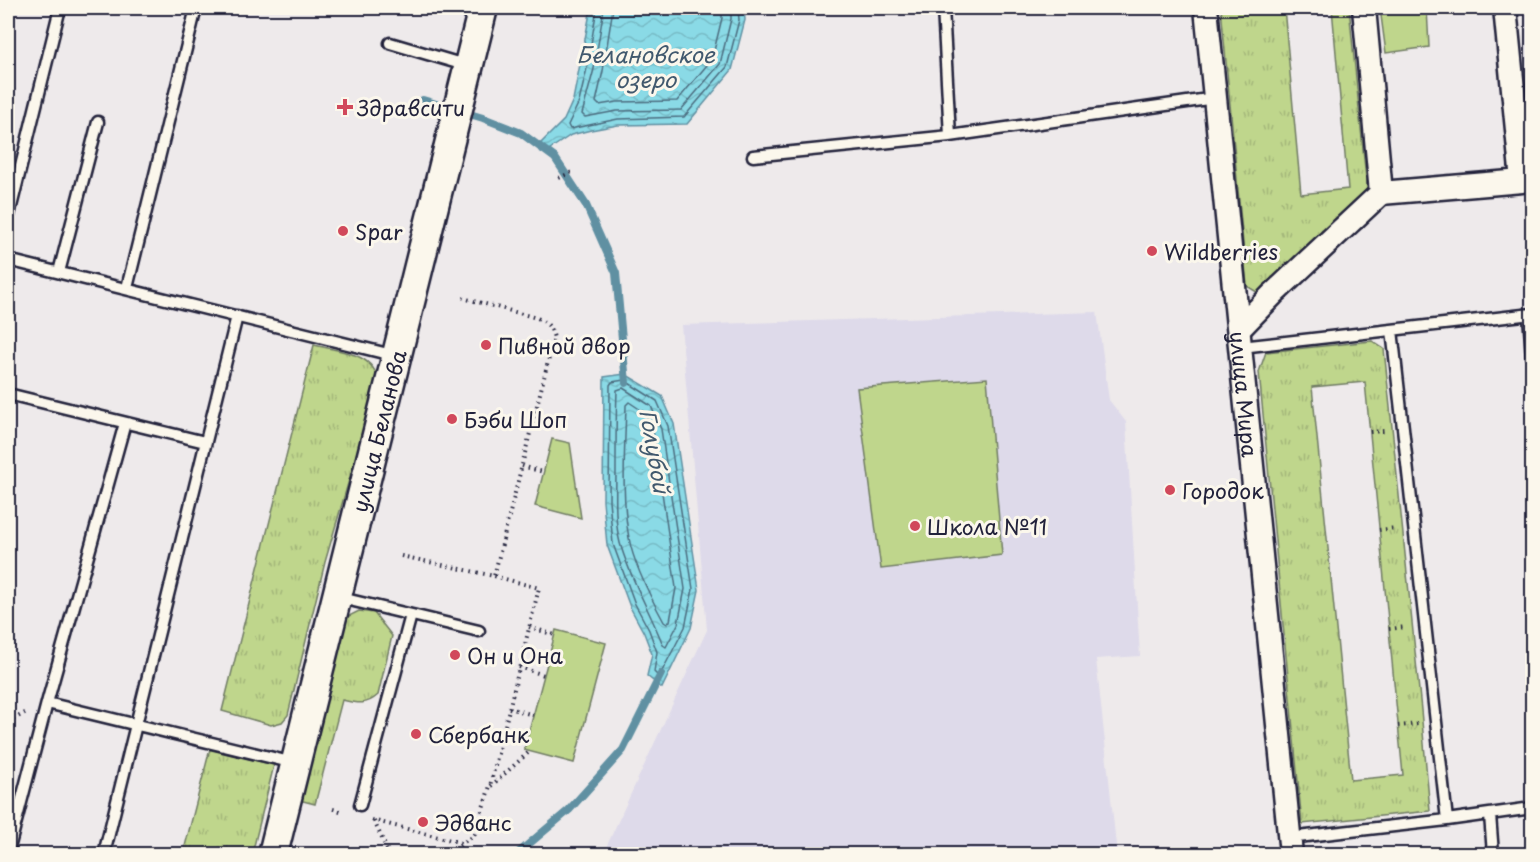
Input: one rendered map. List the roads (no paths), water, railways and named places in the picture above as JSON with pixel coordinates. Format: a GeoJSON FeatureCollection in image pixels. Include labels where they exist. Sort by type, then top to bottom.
{"type":"FeatureCollection","features":[{"type":"Feature","properties":{"kind":"street","name":"улица Беланова"},"geometry":{"type":"LineString","coordinates":[[273,855],[483,8]]}},
{"type":"Feature","properties":{"kind":"street","name":"улица Мира"},"geometry":{"type":"LineString","coordinates":[[1206,8],[1290,846]]}},
{"type":"Feature","properties":{"kind":"street"},"geometry":{"type":"LineString","coordinates":[[1364,8],[1381,193]]}},
{"type":"Feature","properties":{"kind":"street"},"geometry":{"type":"LineString","coordinates":[[1240,338],[1273,294],[1381,193],[1522,181],[1505,8]]}},
{"type":"Feature","properties":{"kind":"lane"},"geometry":{"type":"LineString","coordinates":[[8,219],[60,8]]}},
{"type":"Feature","properties":{"kind":"lane"},"geometry":{"type":"LineString","coordinates":[[127,288],[196,8]]}},
{"type":"Feature","properties":{"kind":"lane"},"geometry":{"type":"LineString","coordinates":[[943,8],[950,136]]}},
{"type":"Feature","properties":{"kind":"lane"},"geometry":{"type":"LineString","coordinates":[[390,43],[466,72]]}},
{"type":"Feature","properties":{"kind":"lane"},"geometry":{"type":"LineString","coordinates":[[753,156],[950,136],[1215,98]]}},
{"type":"Feature","properties":{"kind":"lane"},"geometry":{"type":"LineString","coordinates":[[59,272],[98,122]]}},
{"type":"Feature","properties":{"kind":"lane"},"geometry":{"type":"LineString","coordinates":[[8,260],[396,356]]}},
{"type":"Feature","properties":{"kind":"lane"},"geometry":{"type":"LineString","coordinates":[[1240,338],[1392,330],[1531,314],[1533,358]]}},
{"type":"Feature","properties":{"kind":"lane"},"geometry":{"type":"LineString","coordinates":[[104,855],[237,316]]}},
{"type":"Feature","properties":{"kind":"lane"},"geometry":{"type":"LineString","coordinates":[[1392,330],[1447,820]]}},
{"type":"Feature","properties":{"kind":"lane"},"geometry":{"type":"LineString","coordinates":[[8,394],[206,442]]}},
{"type":"Feature","properties":{"kind":"lane"},"geometry":{"type":"LineString","coordinates":[[8,852],[46,703],[125,423]]}},
{"type":"Feature","properties":{"kind":"lane"},"geometry":{"type":"LineString","coordinates":[[337,596],[479,631]]}},
{"type":"Feature","properties":{"kind":"lane"},"geometry":{"type":"LineString","coordinates":[[360,805],[411,615]]}},
{"type":"Feature","properties":{"kind":"lane"},"geometry":{"type":"LineString","coordinates":[[46,703],[296,763]]}},
{"type":"Feature","properties":{"kind":"lane"},"geometry":{"type":"LineString","coordinates":[[1290,846],[1533,808]]}},
{"type":"Feature","properties":{"kind":"lane"},"geometry":{"type":"LineString","coordinates":[[1490,815],[1493,855]]}},
{"type":"Feature","properties":{"kind":"water","name":"Белановское озеро"},"geometry":{"type":"Polygon","coordinates":[[[591,8],[744,8],[745,20],[732,70],[687,124],[618,125],[591,130],[571,135],[544,153],[537,147],[564,120],[573,100],[591,8]]]}},
{"type":"Feature","properties":{"kind":"water"},"geometry":{"type":"Polygon","coordinates":[[[625,374],[662,396],[674,424],[699,590],[691,628],[662,688],[647,676],[652,654],[630,607],[607,545],[603,501],[604,377],[625,374]]]}},
{"type":"Feature","properties":{"kind":"waterway","name":"Голубой"},"geometry":{"type":"LineString","coordinates":[[423,100],[483,118],[521,133],[555,158],[586,205],[616,273],[626,383]]}},
{"type":"Feature","properties":{"kind":"waterway","name":"Голубой"},"geometry":{"type":"LineString","coordinates":[[517,854],[569,810],[623,750],[661,674]]}},
{"type":"Feature","properties":{"kind":"place","name":"Здравсити"},"geometry":{"type":"Point","coordinates":[345,107]}},
{"type":"Feature","properties":{"kind":"place","name":"Spar"},"geometry":{"type":"Point","coordinates":[343,231]}},
{"type":"Feature","properties":{"kind":"place","name":"Wildberries"},"geometry":{"type":"Point","coordinates":[1152,251]}},
{"type":"Feature","properties":{"kind":"place","name":"Пивной двор"},"geometry":{"type":"Point","coordinates":[486,345]}},
{"type":"Feature","properties":{"kind":"place","name":"Бэби Шоп"},"geometry":{"type":"Point","coordinates":[452,419]}},
{"type":"Feature","properties":{"kind":"place","name":"Городок"},"geometry":{"type":"Point","coordinates":[1170,490]}},
{"type":"Feature","properties":{"kind":"place","name":"Школа №11"},"geometry":{"type":"Point","coordinates":[915,526]}},
{"type":"Feature","properties":{"kind":"place","name":"Он и Она"},"geometry":{"type":"Point","coordinates":[455,655]}},
{"type":"Feature","properties":{"kind":"place","name":"Сбербанк"},"geometry":{"type":"Point","coordinates":[416,734]}},
{"type":"Feature","properties":{"kind":"place","name":"Эдванс"},"geometry":{"type":"Point","coordinates":[423,822]}}]}
